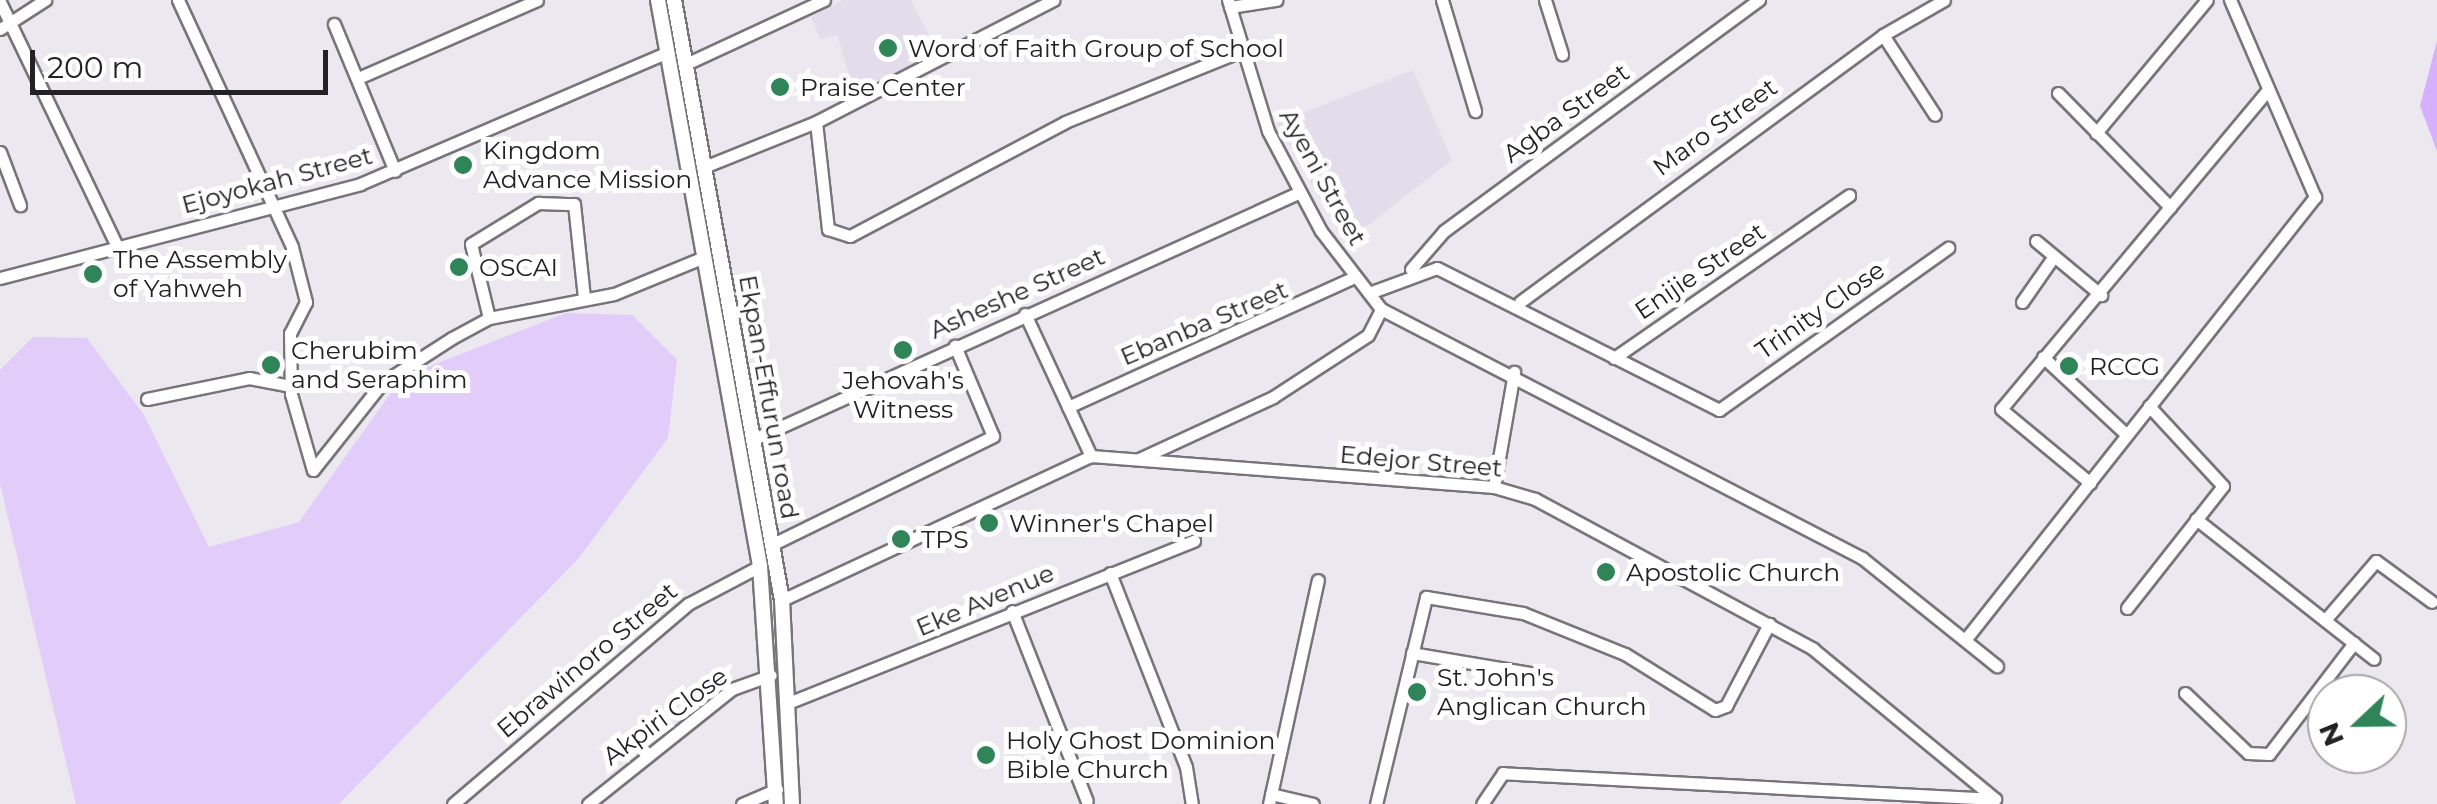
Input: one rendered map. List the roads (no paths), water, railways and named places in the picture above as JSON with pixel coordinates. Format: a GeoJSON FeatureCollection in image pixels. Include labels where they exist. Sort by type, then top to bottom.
{"type":"FeatureCollection","features":[{"type":"Feature","properties":{"kind":"main road"},"geometry":{"type":"LineString","coordinates":[[658,0],[760,566],[774,674],[776,796]]}},
{"type":"Feature","properties":{"kind":"main road","name":"Ekpan-Effurun road"},"geometry":{"type":"LineString","coordinates":[[674,0],[782,600],[793,701],[792,804]]}},
{"type":"Feature","properties":{"kind":"street"},"geometry":{"type":"LineString","coordinates":[[0,29],[45,0]]}},
{"type":"Feature","properties":{"kind":"street"},"geometry":{"type":"LineString","coordinates":[[178,0],[271,202],[306,302],[290,333],[291,386],[308,465],[317,471],[382,383],[489,318],[584,298],[704,258]]}},
{"type":"Feature","properties":{"kind":"street"},"geometry":{"type":"LineString","coordinates":[[358,78],[537,0]]}},
{"type":"Feature","properties":{"kind":"street"},"geometry":{"type":"LineString","coordinates":[[794,0],[795,16]]}},
{"type":"Feature","properties":{"kind":"street"},"geometry":{"type":"LineString","coordinates":[[686,64],[824,0]]}},
{"type":"Feature","properties":{"kind":"street"},"geometry":{"type":"LineString","coordinates":[[704,167],[816,122],[1053,0]]}},
{"type":"Feature","properties":{"kind":"street"},"geometry":{"type":"LineString","coordinates":[[1229,4],[1276,0]]}},
{"type":"Feature","properties":{"kind":"street"},"geometry":{"type":"LineString","coordinates":[[1442,0],[1475,110]]}},
{"type":"Feature","properties":{"kind":"street"},"geometry":{"type":"LineString","coordinates":[[1546,0],[1562,54]]}},
{"type":"Feature","properties":{"kind":"street","name":"Agba Street"},"geometry":{"type":"LineString","coordinates":[[1408,272],[1444,231],[1758,0]]}},
{"type":"Feature","properties":{"kind":"street","name":"Maro Street"},"geometry":{"type":"LineString","coordinates":[[1520,302],[1883,34],[1944,0]]}},
{"type":"Feature","properties":{"kind":"street"},"geometry":{"type":"LineString","coordinates":[[2096,134],[2207,0]]}},
{"type":"Feature","properties":{"kind":"street"},"geometry":{"type":"LineString","coordinates":[[1966,640],[2315,197],[2230,0]]}},
{"type":"Feature","properties":{"kind":"street"},"geometry":{"type":"LineString","coordinates":[[0,2],[13,21],[120,252]]}},
{"type":"Feature","properties":{"kind":"street","name":"Ayeni Street"},"geometry":{"type":"LineString","coordinates":[[1229,4],[1268,131],[1300,192],[1354,277],[1380,309]]}},
{"type":"Feature","properties":{"kind":"street"},"geometry":{"type":"LineString","coordinates":[[334,24],[395,170]]}},
{"type":"Feature","properties":{"kind":"street"},"geometry":{"type":"LineString","coordinates":[[1883,34],[1935,115]]}},
{"type":"Feature","properties":{"kind":"street"},"geometry":{"type":"LineString","coordinates":[[816,122],[828,230],[850,236],[1066,122],[1243,50]]}},
{"type":"Feature","properties":{"kind":"street","name":"Ejoyokah Street"},"geometry":{"type":"LineString","coordinates":[[0,278],[120,252],[271,202],[395,170],[668,52]]}},
{"type":"Feature","properties":{"kind":"street"},"geometry":{"type":"LineString","coordinates":[[2090,483],[2002,418],[2043,357],[2101,295],[2268,90]]}},
{"type":"Feature","properties":{"kind":"street"},"geometry":{"type":"LineString","coordinates":[[2058,93],[2170,207]]}},
{"type":"Feature","properties":{"kind":"street"},"geometry":{"type":"LineString","coordinates":[[0,152],[20,205]]}},
{"type":"Feature","properties":{"kind":"street","name":"Asheshe Street"},"geometry":{"type":"LineString","coordinates":[[754,439],[1300,192]]}},
{"type":"Feature","properties":{"kind":"street","name":"Enijie Street"},"geometry":{"type":"LineString","coordinates":[[1614,358],[1850,194]]}},
{"type":"Feature","properties":{"kind":"street"},"geometry":{"type":"LineString","coordinates":[[489,318],[470,244],[538,204],[574,204],[584,298]]}},
{"type":"Feature","properties":{"kind":"street"},"geometry":{"type":"LineString","coordinates":[[2036,241],[2101,295]]}},
{"type":"Feature","properties":{"kind":"street","name":"Trinity Close"},"geometry":{"type":"LineString","coordinates":[[1614,358],[1718,410],[1948,248]]}},
{"type":"Feature","properties":{"kind":"street"},"geometry":{"type":"LineString","coordinates":[[2022,302],[2054,256]]}},
{"type":"Feature","properties":{"kind":"street"},"geometry":{"type":"LineString","coordinates":[[1368,293],[1408,272],[1437,268],[1520,302],[1614,358]]}},
{"type":"Feature","properties":{"kind":"street","name":"Ebanba Street"},"geometry":{"type":"LineString","coordinates":[[1068,406],[1354,277]]}},
{"type":"Feature","properties":{"kind":"street"},"geometry":{"type":"LineString","coordinates":[[1135,460],[1272,396],[1368,335],[1380,309],[1514,372],[1862,558],[1997,666]]}},
{"type":"Feature","properties":{"kind":"street"},"geometry":{"type":"LineString","coordinates":[[782,600],[1091,456],[1026,314]]}},
{"type":"Feature","properties":{"kind":"street"},"geometry":{"type":"LineString","coordinates":[[772,544],[993,436],[955,346]]}},
{"type":"Feature","properties":{"kind":"street"},"geometry":{"type":"LineString","coordinates":[[2043,357],[2126,434]]}},
{"type":"Feature","properties":{"kind":"street"},"geometry":{"type":"LineString","coordinates":[[1494,487],[1514,372]]}},
{"type":"Feature","properties":{"kind":"street"},"geometry":{"type":"LineString","coordinates":[[147,399],[249,378],[291,386]]}},
{"type":"Feature","properties":{"kind":"street"},"geometry":{"type":"LineString","coordinates":[[2127,608],[2196,519],[2222,478],[2148,406]]}},
{"type":"Feature","properties":{"kind":"street","name":"Edejor Street"},"geometry":{"type":"LineString","coordinates":[[1091,456],[1494,487],[1534,498],[1769,624],[1834,664],[1995,799],[1503,773],[1482,804]]}},
{"type":"Feature","properties":{"kind":"street"},"geometry":{"type":"LineString","coordinates":[[2196,519],[2374,659]]}},
{"type":"Feature","properties":{"kind":"street","name":"Eke Avenue"},"geometry":{"type":"LineString","coordinates":[[793,701],[1012,610],[1194,542]]}},
{"type":"Feature","properties":{"kind":"street"},"geometry":{"type":"LineString","coordinates":[[2324,620],[2376,562],[2432,602]]}},
{"type":"Feature","properties":{"kind":"street","name":"Ebrawinoro Street"},"geometry":{"type":"LineString","coordinates":[[453,804],[688,604],[760,566]]}},
{"type":"Feature","properties":{"kind":"street"},"geometry":{"type":"LineString","coordinates":[[1110,573],[1186,767],[1192,804]]}},
{"type":"Feature","properties":{"kind":"street"},"geometry":{"type":"LineString","coordinates":[[1314,804],[1270,799],[1318,580]]}},
{"type":"Feature","properties":{"kind":"street"},"geometry":{"type":"LineString","coordinates":[[1376,804],[1423,600],[1434,594],[1523,613],[1625,654],[1721,710],[1769,624]]}},
{"type":"Feature","properties":{"kind":"street"},"geometry":{"type":"LineString","coordinates":[[1012,610],[1086,801]]}},
{"type":"Feature","properties":{"kind":"street"},"geometry":{"type":"LineString","coordinates":[[2185,693],[2248,753],[2268,754],[2354,643]]}},
{"type":"Feature","properties":{"kind":"street"},"geometry":{"type":"LineString","coordinates":[[1412,653],[1530,673]]}},
{"type":"Feature","properties":{"kind":"street","name":"Akpiri Close"},"geometry":{"type":"LineString","coordinates":[[588,804],[732,689],[774,674]]}},
{"type":"Feature","properties":{"kind":"street"},"geometry":{"type":"LineString","coordinates":[[742,804],[776,796]]}},
{"type":"Feature","properties":{"kind":"place","name":"Word of Faith Group of School"},"geometry":{"type":"Point","coordinates":[888,48]}},
{"type":"Feature","properties":{"kind":"place","name":"Praise Center"},"geometry":{"type":"Point","coordinates":[780,87]}},
{"type":"Feature","properties":{"kind":"place","name":"Kingdom Advance Mission"},"geometry":{"type":"Point","coordinates":[463,165]}},
{"type":"Feature","properties":{"kind":"place","name":"OSCAI"},"geometry":{"type":"Point","coordinates":[459,267]}},
{"type":"Feature","properties":{"kind":"place","name":"The Assembly of Yahweh"},"geometry":{"type":"Point","coordinates":[93,274]}},
{"type":"Feature","properties":{"kind":"place","name":"Jehovah's Witness"},"geometry":{"type":"Point","coordinates":[903,350]}},
{"type":"Feature","properties":{"kind":"place","name":"Cherubim and Seraphim"},"geometry":{"type":"Point","coordinates":[271,365]}},
{"type":"Feature","properties":{"kind":"place","name":"RCCG"},"geometry":{"type":"Point","coordinates":[2069,366]}},
{"type":"Feature","properties":{"kind":"place","name":"Winner's Chapel"},"geometry":{"type":"Point","coordinates":[989,523]}},
{"type":"Feature","properties":{"kind":"place","name":"TPS"},"geometry":{"type":"Point","coordinates":[901,539]}},
{"type":"Feature","properties":{"kind":"place","name":"Apostolic Church"},"geometry":{"type":"Point","coordinates":[1606,572]}},
{"type":"Feature","properties":{"kind":"place","name":"St. John's Anglican Church"},"geometry":{"type":"Point","coordinates":[1417,692]}},
{"type":"Feature","properties":{"kind":"place","name":"Holy Ghost Dominion Bible Church"},"geometry":{"type":"Point","coordinates":[986,755]}}]}
